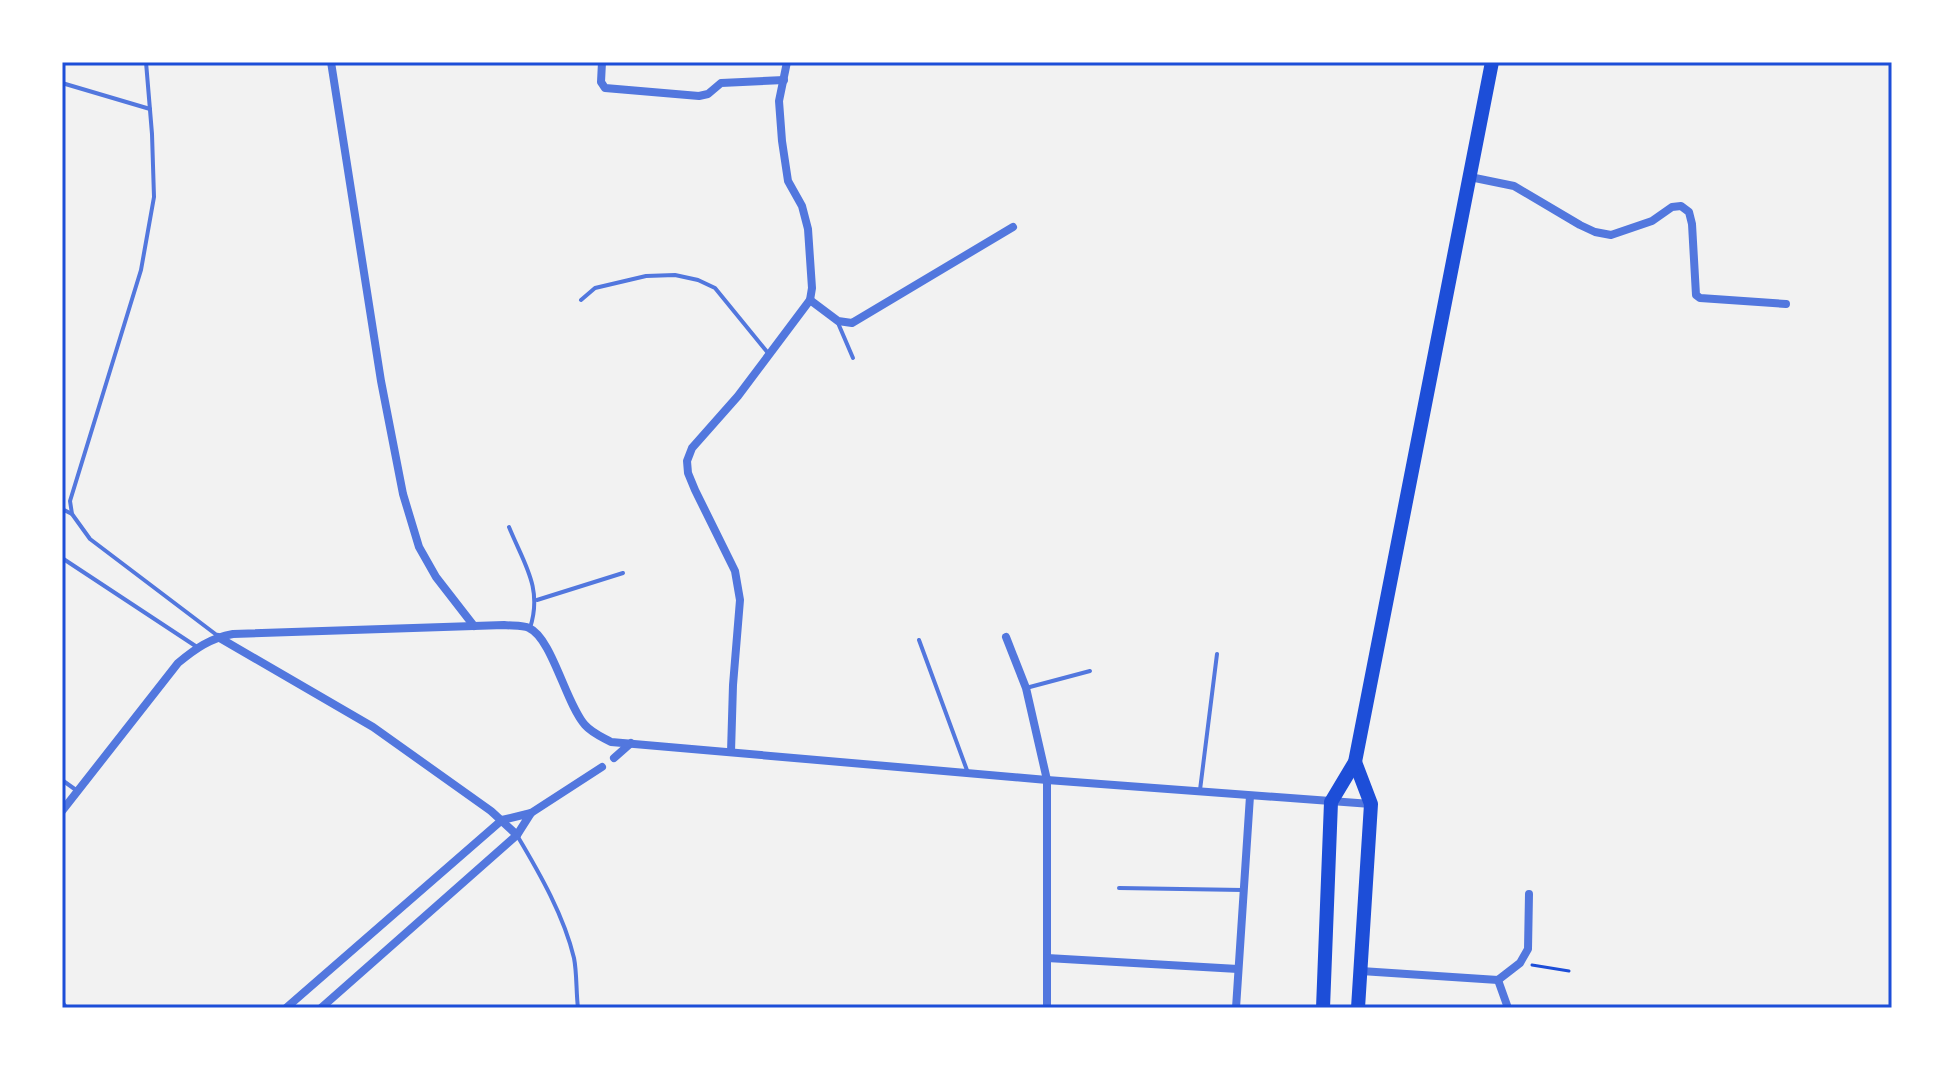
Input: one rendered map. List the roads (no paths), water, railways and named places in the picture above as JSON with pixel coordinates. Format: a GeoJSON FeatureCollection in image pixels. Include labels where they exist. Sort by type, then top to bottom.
{"type":"FeatureCollection","features":[{"type":"Feature","properties":{"kind":"highway"},"geometry":{"type":"LineString","coordinates":[[1323,1008],[1331,802],[1355,762],[1492,62]]}},
{"type":"Feature","properties":{"kind":"highway"},"geometry":{"type":"LineString","coordinates":[[1355,762],[1371,804],[1358,1008]]}},
{"type":"Feature","properties":{"kind":"street"},"geometry":{"type":"LineString","coordinates":[[331,62],[388,426],[403,494],[419,547],[436,577],[474,626]]}},
{"type":"Feature","properties":{"kind":"street"},"geometry":{"type":"LineString","coordinates":[[602,62],[601,82],[605,88],[626,91],[699,96],[708,94],[721,83],[784,80]]}},
{"type":"Feature","properties":{"kind":"street"},"geometry":{"type":"LineString","coordinates":[[731,752],[740,600],[735,571],[695,490],[687,461],[692,448],[738,396],[810,300],[808,229],[802,206],[788,181],[782,141],[779,101],[787,62]]}},
{"type":"Feature","properties":{"kind":"street"},"geometry":{"type":"LineString","coordinates":[[1470,177],[1514,186],[1580,225],[1611,235],[1652,221],[1672,207],[1681,206],[1689,212],[1692,224],[1696,295],[1700,298],[1786,304]]}},
{"type":"Feature","properties":{"kind":"street"},"geometry":{"type":"LineString","coordinates":[[810,300],[838,321],[852,323],[1013,227]]}},
{"type":"Feature","properties":{"kind":"street"},"geometry":{"type":"LineString","coordinates":[[62,811],[178,663],[197,647],[218,636],[474,626],[530,628],[545,642],[583,723],[611,742],[1047,780],[1371,804]]}},
{"type":"Feature","properties":{"kind":"street"},"geometry":{"type":"LineString","coordinates":[[218,636],[373,727],[502,820],[517,835]]}},
{"type":"Feature","properties":{"kind":"street"},"geometry":{"type":"LineString","coordinates":[[1006,637],[1026,688],[1047,780],[1047,1008]]}},
{"type":"Feature","properties":{"kind":"street"},"geometry":{"type":"LineString","coordinates":[[614,758],[631,743]]}},
{"type":"Feature","properties":{"kind":"street"},"geometry":{"type":"LineString","coordinates":[[291,1007],[502,820],[544,807],[602,767]]}},
{"type":"Feature","properties":{"kind":"street"},"geometry":{"type":"LineString","coordinates":[[1236,1008],[1250,796]]}},
{"type":"Feature","properties":{"kind":"street"},"geometry":{"type":"LineString","coordinates":[[321,1008],[517,835],[531,813]]}},
{"type":"Feature","properties":{"kind":"street"},"geometry":{"type":"LineString","coordinates":[[1361,971],[1498,980],[1520,963],[1528,949],[1529,894]]}},
{"type":"Feature","properties":{"kind":"street"},"geometry":{"type":"LineString","coordinates":[[1047,958],[1238,969]]}},
{"type":"Feature","properties":{"kind":"street"},"geometry":{"type":"LineString","coordinates":[[1498,980],[1508,1008]]}},
{"type":"Feature","properties":{"kind":"lane"},"geometry":{"type":"LineString","coordinates":[[146,62],[154,197],[141,270],[70,501],[72,514],[90,539],[218,636]]}},
{"type":"Feature","properties":{"kind":"lane"},"geometry":{"type":"LineString","coordinates":[[62,83],[150,109]]}},
{"type":"Feature","properties":{"kind":"lane"},"geometry":{"type":"LineString","coordinates":[[581,300],[595,288],[646,276],[675,275],[698,280],[715,288],[770,355]]}},
{"type":"Feature","properties":{"kind":"lane"},"geometry":{"type":"LineString","coordinates":[[838,321],[853,358]]}},
{"type":"Feature","properties":{"kind":"lane"},"geometry":{"type":"LineString","coordinates":[[62,509],[72,514]]}},
{"type":"Feature","properties":{"kind":"lane"},"geometry":{"type":"LineString","coordinates":[[509,527],[535,589],[537,600],[530,628]]}},
{"type":"Feature","properties":{"kind":"lane"},"geometry":{"type":"LineString","coordinates":[[62,558],[197,647]]}},
{"type":"Feature","properties":{"kind":"lane"},"geometry":{"type":"LineString","coordinates":[[537,600],[623,573]]}},
{"type":"Feature","properties":{"kind":"lane"},"geometry":{"type":"LineString","coordinates":[[919,640],[968,773]]}},
{"type":"Feature","properties":{"kind":"lane"},"geometry":{"type":"LineString","coordinates":[[1200,792],[1217,654]]}},
{"type":"Feature","properties":{"kind":"lane"},"geometry":{"type":"LineString","coordinates":[[1026,688],[1090,671]]}},
{"type":"Feature","properties":{"kind":"lane"},"geometry":{"type":"LineString","coordinates":[[62,780],[76,790]]}},
{"type":"Feature","properties":{"kind":"lane"},"geometry":{"type":"LineString","coordinates":[[62,794],[71,800]]}},
{"type":"Feature","properties":{"kind":"lane"},"geometry":{"type":"LineString","coordinates":[[517,835],[534,864],[574,958],[578,1008]]}},
{"type":"Feature","properties":{"kind":"lane"},"geometry":{"type":"LineString","coordinates":[[1119,888],[1243,890]]}},
{"type":"Feature","properties":{"kind":"lane"},"geometry":{"type":"LineString","coordinates":[[921,1007],[939,1008]]}}]}
